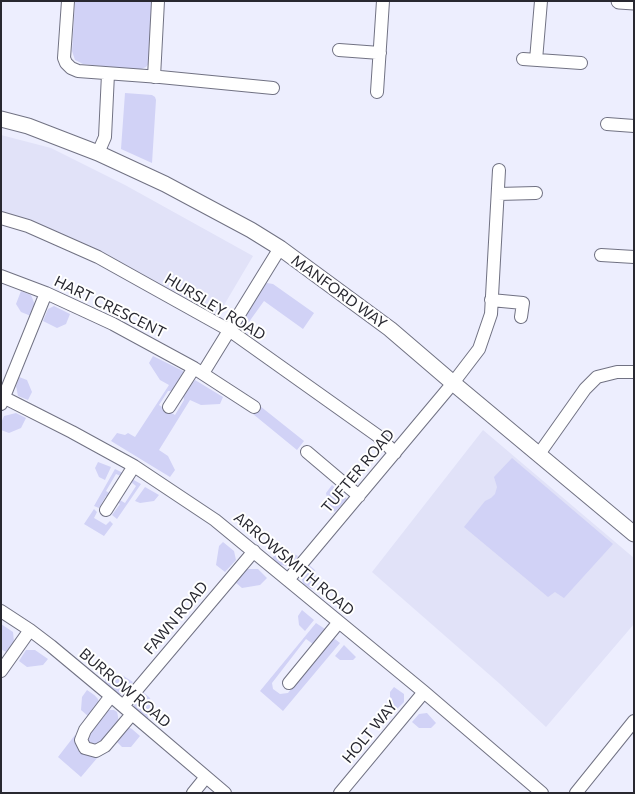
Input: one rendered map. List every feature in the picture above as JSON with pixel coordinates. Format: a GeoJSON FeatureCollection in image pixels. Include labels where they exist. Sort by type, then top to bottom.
{"type":"FeatureCollection","features":[{"type":"Feature","properties":{"kind":"street"},"geometry":{"type":"LineString","coordinates":[[68,1],[64,58],[66,63],[71,68],[78,71],[273,88]]}},
{"type":"Feature","properties":{"kind":"street"},"geometry":{"type":"LineString","coordinates":[[154,77],[158,1]]}},
{"type":"Feature","properties":{"kind":"street"},"geometry":{"type":"LineString","coordinates":[[377,92],[383,1]]}},
{"type":"Feature","properties":{"kind":"street"},"geometry":{"type":"LineString","coordinates":[[536,60],[542,1]]}},
{"type":"Feature","properties":{"kind":"street"},"geometry":{"type":"LineString","coordinates":[[619,1],[634,2]]}},
{"type":"Feature","properties":{"kind":"street"},"geometry":{"type":"LineString","coordinates":[[339,50],[380,53]]}},
{"type":"Feature","properties":{"kind":"street"},"geometry":{"type":"LineString","coordinates":[[523,60],[581,63]]}},
{"type":"Feature","properties":{"kind":"street"},"geometry":{"type":"LineString","coordinates":[[98,152],[104,137],[108,74]]}},
{"type":"Feature","properties":{"kind":"street","name":"MANFORD WAY"},"geometry":{"type":"LineString","coordinates":[[1,119],[28,126],[98,152],[165,184],[252,230],[280,248],[390,329],[634,534]]}},
{"type":"Feature","properties":{"kind":"street"},"geometry":{"type":"LineString","coordinates":[[607,124],[634,126]]}},
{"type":"Feature","properties":{"kind":"street","name":"TUFTER ROAD"},"geometry":{"type":"LineString","coordinates":[[288,580],[453,383],[479,349],[491,314],[499,170]]}},
{"type":"Feature","properties":{"kind":"street"},"geometry":{"type":"LineString","coordinates":[[498,194],[536,193]]}},
{"type":"Feature","properties":{"kind":"street","name":"HURSLEY ROAD"},"geometry":{"type":"LineString","coordinates":[[1,218],[28,226],[98,257],[229,330],[378,436],[395,452]]}},
{"type":"Feature","properties":{"kind":"street"},"geometry":{"type":"LineString","coordinates":[[168,407],[229,330],[280,248]]}},
{"type":"Feature","properties":{"kind":"street"},"geometry":{"type":"LineString","coordinates":[[601,255],[634,257]]}},
{"type":"Feature","properties":{"kind":"street","name":"HART CRESCENT"},"geometry":{"type":"LineString","coordinates":[[1,276],[46,293],[113,324],[198,370],[254,407]]}},
{"type":"Feature","properties":{"kind":"street"},"geometry":{"type":"LineString","coordinates":[[2,399],[46,293]]}},
{"type":"Feature","properties":{"kind":"street"},"geometry":{"type":"LineString","coordinates":[[491,300],[523,302],[521,317]]}},
{"type":"Feature","properties":{"kind":"street"},"geometry":{"type":"LineString","coordinates":[[539,454],[585,389],[597,377],[617,372],[634,372]]}},
{"type":"Feature","properties":{"kind":"street","name":"ARROWSMITH ROAD"},"geometry":{"type":"LineString","coordinates":[[2,399],[72,432],[134,466],[215,520],[424,692],[542,793]]}},
{"type":"Feature","properties":{"kind":"street"},"geometry":{"type":"LineString","coordinates":[[307,452],[359,496]]}},
{"type":"Feature","properties":{"kind":"street"},"geometry":{"type":"LineString","coordinates":[[106,510],[134,466]]}},
{"type":"Feature","properties":{"kind":"street","name":"FAWN ROAD"},"geometry":{"type":"LineString","coordinates":[[111,696],[85,730],[81,740],[85,748],[96,751],[105,746],[127,710],[254,551]]}},
{"type":"Feature","properties":{"kind":"street","name":"BURROW ROAD"},"geometry":{"type":"LineString","coordinates":[[1,611],[30,630],[226,793]]}},
{"type":"Feature","properties":{"kind":"street"},"geometry":{"type":"LineString","coordinates":[[289,683],[339,622]]}},
{"type":"Feature","properties":{"kind":"street"},"geometry":{"type":"LineString","coordinates":[[1,671],[30,630]]}},
{"type":"Feature","properties":{"kind":"street","name":"HOLT WAY"},"geometry":{"type":"LineString","coordinates":[[340,793],[424,692]]}},
{"type":"Feature","properties":{"kind":"street"},"geometry":{"type":"LineString","coordinates":[[576,793],[634,721]]}},
{"type":"Feature","properties":{"kind":"street"},"geometry":{"type":"LineString","coordinates":[[193,793],[206,777]]}},
{"type":"Feature","properties":{"kind":"shaded area"},"geometry":{"type":"Polygon","coordinates":[[[75,1],[155,1],[150,62],[146,67],[139,70],[83,64],[75,60],[72,51],[75,1]]]}},
{"type":"Feature","properties":{"kind":"shaded area"},"geometry":{"type":"Polygon","coordinates":[[[125,93],[152,95],[155,97],[152,163],[121,149],[125,93]]]}},
{"type":"Feature","properties":{"kind":"shaded area"},"geometry":{"type":"Polygon","coordinates":[[[1,135],[51,148],[125,185],[253,256],[217,317],[1,214],[1,135]]]}},
{"type":"Feature","properties":{"kind":"shaded area"},"geometry":{"type":"Polygon","coordinates":[[[267,283],[273,284],[314,313],[303,329],[264,301],[241,333],[239,331],[238,325],[263,286],[267,283]]]}},
{"type":"Feature","properties":{"kind":"shaded area"},"geometry":{"type":"Polygon","coordinates":[[[21,291],[31,295],[35,305],[31,316],[21,312],[16,304],[21,291]]]}},
{"type":"Feature","properties":{"kind":"shaded area"},"geometry":{"type":"Polygon","coordinates":[[[54,306],[70,314],[66,324],[57,328],[43,321],[48,309],[54,306]]]}},
{"type":"Feature","properties":{"kind":"shaded area"},"geometry":{"type":"Polygon","coordinates":[[[153,356],[183,371],[184,376],[176,391],[168,391],[159,405],[175,415],[184,400],[183,394],[195,380],[223,397],[220,404],[201,405],[190,400],[159,450],[168,456],[175,470],[170,477],[111,441],[117,433],[125,435],[128,433],[135,437],[169,385],[160,380],[149,363],[153,356]]]}},
{"type":"Feature","properties":{"kind":"shaded area"},"geometry":{"type":"Polygon","coordinates":[[[19,377],[27,380],[32,392],[28,400],[18,396],[16,386],[19,377]]]}},
{"type":"Feature","properties":{"kind":"shaded area"},"geometry":{"type":"Polygon","coordinates":[[[260,406],[304,441],[297,450],[253,414],[260,406]]]}},
{"type":"Feature","properties":{"kind":"shaded area"},"geometry":{"type":"Polygon","coordinates":[[[16,413],[26,418],[21,428],[9,433],[1,430],[1,423],[4,416],[16,413]]]}},
{"type":"Feature","properties":{"kind":"shaded area"},"geometry":{"type":"Polygon","coordinates":[[[483,430],[634,558],[634,624],[546,727],[500,684],[372,572],[483,430]]]}},
{"type":"Feature","properties":{"kind":"shaded area"},"geometry":{"type":"Polygon","coordinates":[[[512,458],[613,544],[564,598],[555,592],[548,597],[464,527],[485,501],[495,494],[497,487],[494,477],[512,458]]]}},
{"type":"Feature","properties":{"kind":"shaded area"},"geometry":{"type":"Polygon","coordinates":[[[98,462],[111,467],[105,480],[99,477],[95,468],[98,462]]]}},
{"type":"Feature","properties":{"kind":"shaded area"},"geometry":{"type":"Polygon","coordinates":[[[115,469],[123,473],[121,476],[116,474],[106,491],[111,494],[110,497],[106,496],[99,508],[94,506],[115,469]]]}},
{"type":"Feature","properties":{"kind":"shaded area"},"geometry":{"type":"Polygon","coordinates":[[[132,479],[141,484],[117,519],[112,515],[120,504],[117,502],[118,499],[125,503],[136,486],[131,482],[132,479]]]}},
{"type":"Feature","properties":{"kind":"shaded area"},"geometry":{"type":"Polygon","coordinates":[[[332,485],[347,499],[335,512],[329,507],[326,493],[332,485]]]}},
{"type":"Feature","properties":{"kind":"shaded area"},"geometry":{"type":"Polygon","coordinates":[[[145,487],[159,495],[154,501],[140,503],[135,501],[145,487]]]}},
{"type":"Feature","properties":{"kind":"shaded area"},"geometry":{"type":"Polygon","coordinates":[[[94,509],[97,512],[94,518],[106,525],[110,521],[113,524],[104,536],[84,524],[94,509]]]}},
{"type":"Feature","properties":{"kind":"shaded area"},"geometry":{"type":"Polygon","coordinates":[[[223,542],[234,551],[236,560],[225,572],[216,565],[219,546],[223,542]]]}},
{"type":"Feature","properties":{"kind":"shaded area"},"geometry":{"type":"Polygon","coordinates":[[[278,552],[290,552],[298,556],[289,566],[280,565],[272,558],[278,552]]]}},
{"type":"Feature","properties":{"kind":"shaded area"},"geometry":{"type":"Polygon","coordinates":[[[309,565],[315,570],[316,585],[312,589],[303,584],[301,574],[309,565]]]}},
{"type":"Feature","properties":{"kind":"shaded area"},"geometry":{"type":"Polygon","coordinates":[[[246,569],[258,569],[267,578],[260,585],[242,588],[235,582],[246,569]]]}},
{"type":"Feature","properties":{"kind":"shaded area"},"geometry":{"type":"Polygon","coordinates":[[[302,610],[314,620],[305,631],[299,625],[298,616],[302,610]]]}},
{"type":"Feature","properties":{"kind":"shaded area"},"geometry":{"type":"Polygon","coordinates":[[[316,623],[325,629],[313,644],[306,639],[272,683],[273,689],[280,694],[288,693],[331,636],[340,643],[283,711],[260,691],[316,623]]]}},
{"type":"Feature","properties":{"kind":"shaded area"},"geometry":{"type":"Polygon","coordinates":[[[1,624],[13,632],[14,642],[6,652],[1,649],[1,624]]]}},
{"type":"Feature","properties":{"kind":"shaded area"},"geometry":{"type":"Polygon","coordinates":[[[344,645],[356,657],[353,660],[340,660],[335,656],[344,645]]]}},
{"type":"Feature","properties":{"kind":"shaded area"},"geometry":{"type":"Polygon","coordinates":[[[26,650],[35,650],[48,659],[43,665],[27,667],[19,661],[26,650]]]}},
{"type":"Feature","properties":{"kind":"shaded area"},"geometry":{"type":"Polygon","coordinates":[[[122,675],[133,682],[123,694],[115,694],[103,684],[107,677],[122,675]]]}},
{"type":"Feature","properties":{"kind":"shaded area"},"geometry":{"type":"Polygon","coordinates":[[[394,687],[404,694],[404,702],[397,709],[390,703],[390,692],[394,687]]]}},
{"type":"Feature","properties":{"kind":"shaded area"},"geometry":{"type":"Polygon","coordinates":[[[87,690],[96,697],[99,702],[96,708],[88,716],[81,710],[82,697],[87,690]]]}},
{"type":"Feature","properties":{"kind":"shaded area"},"geometry":{"type":"Polygon","coordinates":[[[142,691],[150,698],[153,711],[147,719],[135,710],[133,702],[142,691]]]}},
{"type":"Feature","properties":{"kind":"shaded area"},"geometry":{"type":"Polygon","coordinates":[[[114,710],[117,712],[117,722],[99,743],[96,745],[90,744],[87,742],[86,735],[104,712],[114,710]]]}},
{"type":"Feature","properties":{"kind":"shaded area"},"geometry":{"type":"Polygon","coordinates":[[[427,713],[436,723],[431,728],[419,728],[412,722],[419,714],[427,713]]]}},
{"type":"Feature","properties":{"kind":"shaded area"},"geometry":{"type":"Polygon","coordinates":[[[128,727],[140,736],[131,747],[122,747],[114,739],[128,727]]]}},
{"type":"Feature","properties":{"kind":"shaded area"},"geometry":{"type":"Polygon","coordinates":[[[75,735],[77,744],[82,751],[89,755],[98,757],[81,777],[58,757],[75,735]]]}}]}
